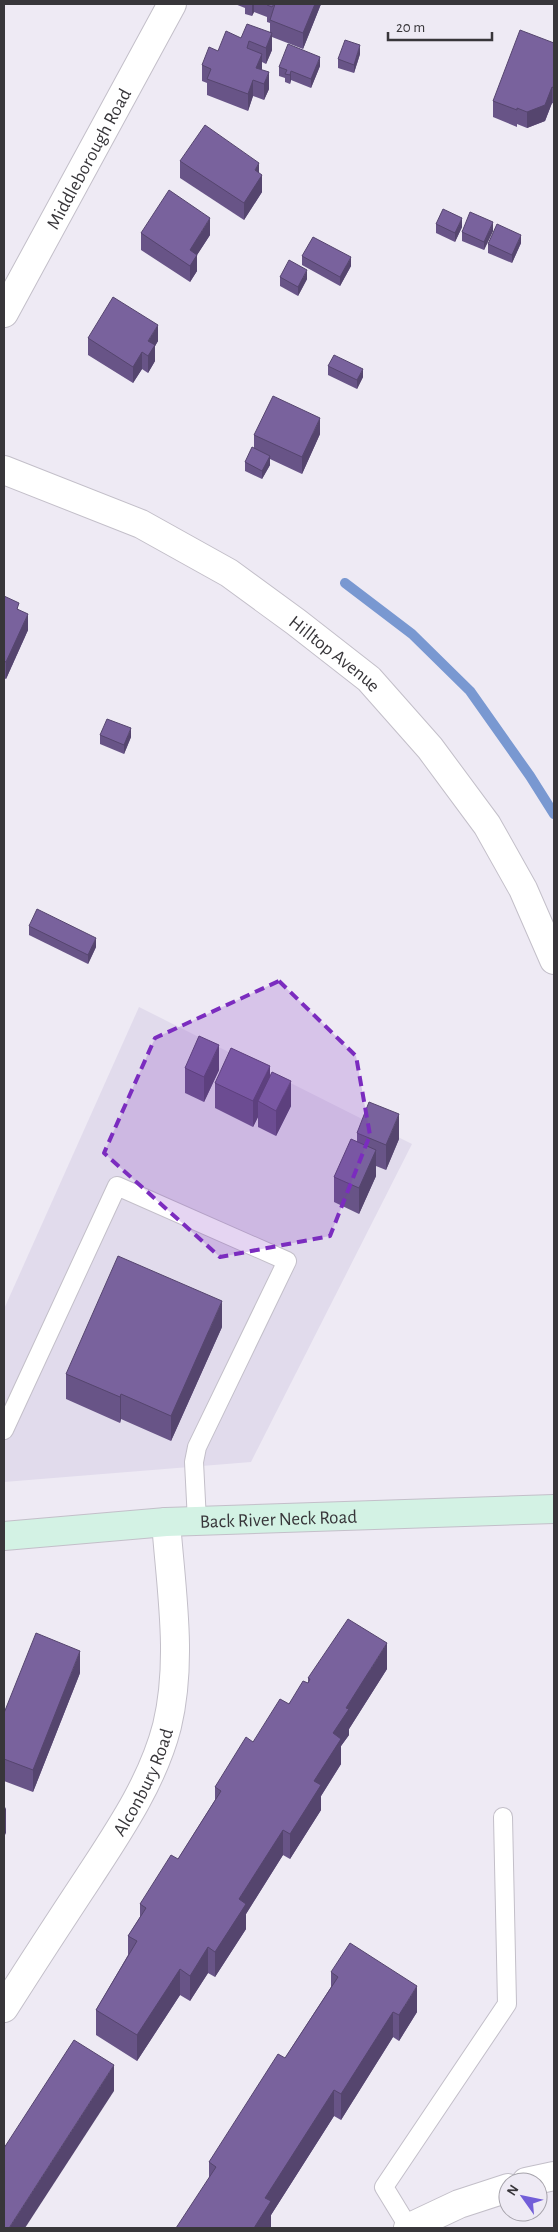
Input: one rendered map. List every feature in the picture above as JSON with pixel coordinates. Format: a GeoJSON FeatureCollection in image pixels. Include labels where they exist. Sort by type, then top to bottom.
{"type":"FeatureCollection","features":[{"type":"Feature","properties":{"kind":"street","name":"Middleborough Road"},"geometry":{"type":"LineString","coordinates":[[4,313],[172,4]]}},
{"type":"Feature","properties":{"kind":"street","name":"Hilltop Avenue"},"geometry":{"type":"LineString","coordinates":[[4,470],[141,524],[229,573],[369,679],[430,748],[487,825],[523,889],[554,960]]}},
{"type":"Feature","properties":{"kind":"street","name":"Back River Neck Road"},"geometry":{"type":"LineString","coordinates":[[4,1536],[166,1522],[554,1508]]}},
{"type":"Feature","properties":{"kind":"street","name":"Alconbury Road"},"geometry":{"type":"LineString","coordinates":[[4,2008],[119,1830],[153,1767],[167,1726],[173,1687],[174,1649],[166,1522]]}},
{"type":"Feature","properties":{"kind":"street"},"geometry":{"type":"LineString","coordinates":[[409,2228],[459,2204],[498,2191]]}},
{"type":"Feature","properties":{"kind":"lane"},"geometry":{"type":"LineString","coordinates":[[4,1430],[117,1186],[287,1261],[197,1447],[194,1462],[197,1521]]}},
{"type":"Feature","properties":{"kind":"lane"},"geometry":{"type":"LineString","coordinates":[[409,2228],[384,2187],[507,2004],[504,1817]]}},
{"type":"Feature","properties":{"kind":"highlighted area"},"geometry":{"type":"Polygon","coordinates":[[[279,981],[356,1056],[370,1135],[330,1236],[220,1257],[104,1153],[155,1038],[279,981]]]}},
{"type":"Feature","properties":{"kind":"shaded area"},"geometry":{"type":"Polygon","coordinates":[[[139,1007],[412,1144],[251,1462],[4,1482],[4,1309],[139,1007]]]}},
{"type":"Feature","properties":{"kind":"building"},"geometry":{"type":"Polygon","coordinates":[[[275,4],[315,4],[303,33],[270,20],[275,4]]]}},
{"type":"Feature","properties":{"kind":"building"},"geometry":{"type":"Polygon","coordinates":[[[247,24],[272,33],[266,48],[249,41],[247,48],[262,54],[256,68],[269,72],[264,84],[253,80],[248,94],[207,79],[211,69],[202,65],[209,47],[218,51],[226,31],[241,38],[247,24]]]}},
{"type":"Feature","properties":{"kind":"building"},"geometry":{"type":"Polygon","coordinates":[[[520,30],[554,43],[554,88],[552,87],[545,105],[527,112],[493,101],[520,30]]]}},
{"type":"Feature","properties":{"kind":"building"},"geometry":{"type":"Polygon","coordinates":[[[345,40],[360,45],[354,65],[338,59],[345,40]]]}},
{"type":"Feature","properties":{"kind":"building"},"geometry":{"type":"Polygon","coordinates":[[[288,44],[320,57],[311,79],[291,71],[290,75],[285,74],[287,70],[279,67],[288,44]]]}},
{"type":"Feature","properties":{"kind":"building"},"geometry":{"type":"Polygon","coordinates":[[[205,125],[259,163],[255,170],[262,175],[244,203],[180,161],[205,125]]]}},
{"type":"Feature","properties":{"kind":"building"},"geometry":{"type":"Polygon","coordinates":[[[169,190],[210,218],[190,250],[197,255],[190,266],[141,233],[169,190]]]}},
{"type":"Feature","properties":{"kind":"building"},"geometry":{"type":"Polygon","coordinates":[[[443,209],[462,218],[455,233],[436,224],[443,209]]]}},
{"type":"Feature","properties":{"kind":"building"},"geometry":{"type":"Polygon","coordinates":[[[470,212],[493,222],[484,242],[462,232],[470,212]]]}},
{"type":"Feature","properties":{"kind":"building"},"geometry":{"type":"Polygon","coordinates":[[[497,224],[521,235],[512,255],[488,244],[497,224]]]}},
{"type":"Feature","properties":{"kind":"building"},"geometry":{"type":"Polygon","coordinates":[[[313,237],[351,257],[340,277],[302,256],[313,237]]]}},
{"type":"Feature","properties":{"kind":"building"},"geometry":{"type":"Polygon","coordinates":[[[289,260],[307,270],[298,287],[280,277],[289,260]]]}},
{"type":"Feature","properties":{"kind":"building"},"geometry":{"type":"Polygon","coordinates":[[[113,297],[158,325],[148,341],[155,345],[148,356],[142,352],[133,367],[88,338],[113,297]]]}},
{"type":"Feature","properties":{"kind":"building"},"geometry":{"type":"Polygon","coordinates":[[[334,355],[363,369],[357,380],[328,366],[334,355]]]}},
{"type":"Feature","properties":{"kind":"building"},"geometry":{"type":"Polygon","coordinates":[[[273,396],[320,418],[302,457],[254,435],[273,396]]]}},
{"type":"Feature","properties":{"kind":"building"},"geometry":{"type":"Polygon","coordinates":[[[252,447],[270,456],[262,471],[245,462],[252,447]]]}},
{"type":"Feature","properties":{"kind":"building"},"geometry":{"type":"Polygon","coordinates":[[[4,596],[19,603],[17,609],[28,614],[6,662],[4,661],[4,596]]]}},
{"type":"Feature","properties":{"kind":"building"},"geometry":{"type":"Polygon","coordinates":[[[107,719],[131,728],[124,745],[100,735],[107,719]]]}},
{"type":"Feature","properties":{"kind":"building"},"geometry":{"type":"Polygon","coordinates":[[[37,909],[96,938],[88,955],[29,926],[37,909]]]}},
{"type":"Feature","properties":{"kind":"building"},"geometry":{"type":"Polygon","coordinates":[[[199,1036],[219,1045],[204,1077],[185,1068],[199,1036]]]}},
{"type":"Feature","properties":{"kind":"building"},"geometry":{"type":"Polygon","coordinates":[[[231,1048],[270,1066],[253,1101],[215,1083],[231,1048]]]}},
{"type":"Feature","properties":{"kind":"building"},"geometry":{"type":"Polygon","coordinates":[[[272,1072],[291,1081],[276,1111],[258,1101],[272,1072]]]}},
{"type":"Feature","properties":{"kind":"building"},"geometry":{"type":"Polygon","coordinates":[[[369,1102],[399,1114],[386,1145],[357,1133],[369,1102]]]}},
{"type":"Feature","properties":{"kind":"building"},"geometry":{"type":"Polygon","coordinates":[[[351,1139],[376,1150],[359,1188],[334,1177],[351,1139]]]}},
{"type":"Feature","properties":{"kind":"building"},"geometry":{"type":"Polygon","coordinates":[[[118,1256],[222,1301],[171,1416],[121,1394],[120,1397],[66,1374],[118,1256]]]}},
{"type":"Feature","properties":{"kind":"building"},"geometry":{"type":"Polygon","coordinates":[[[348,1619],[387,1643],[346,1708],[349,1709],[333,1733],[341,1739],[314,1781],[321,1785],[290,1834],[283,1830],[239,1899],[246,1904],[215,1952],[208,1947],[190,1976],[180,1969],[137,2035],[96,2010],[137,1941],[128,1936],[146,1908],[140,1904],[171,1855],[178,1859],[221,1791],[215,1787],[246,1737],[253,1742],[280,1699],[289,1704],[303,1681],[308,1683],[310,1679],[308,1678],[348,1619]]]}},
{"type":"Feature","properties":{"kind":"building"},"geometry":{"type":"Polygon","coordinates":[[[36,1633],[80,1651],[33,1770],[4,1759],[4,1713],[36,1633]]]}},
{"type":"Feature","properties":{"kind":"building"},"geometry":{"type":"Polygon","coordinates":[[[350,1943],[417,1986],[399,2015],[393,2012],[341,2094],[334,2090],[265,2198],[271,2201],[254,2228],[176,2228],[216,2167],[209,2162],[278,2054],[285,2058],[338,1977],[331,1972],[350,1943]]]}},
{"type":"Feature","properties":{"kind":"building"},"geometry":{"type":"Polygon","coordinates":[[[74,2040],[114,2065],[9,2228],[4,2228],[4,2148],[74,2040]]]}},
{"type":"Feature","properties":{"kind":"waterway"},"geometry":{"type":"LineString","coordinates":[[345,583],[412,634],[470,691],[530,776],[554,814]]}}]}
